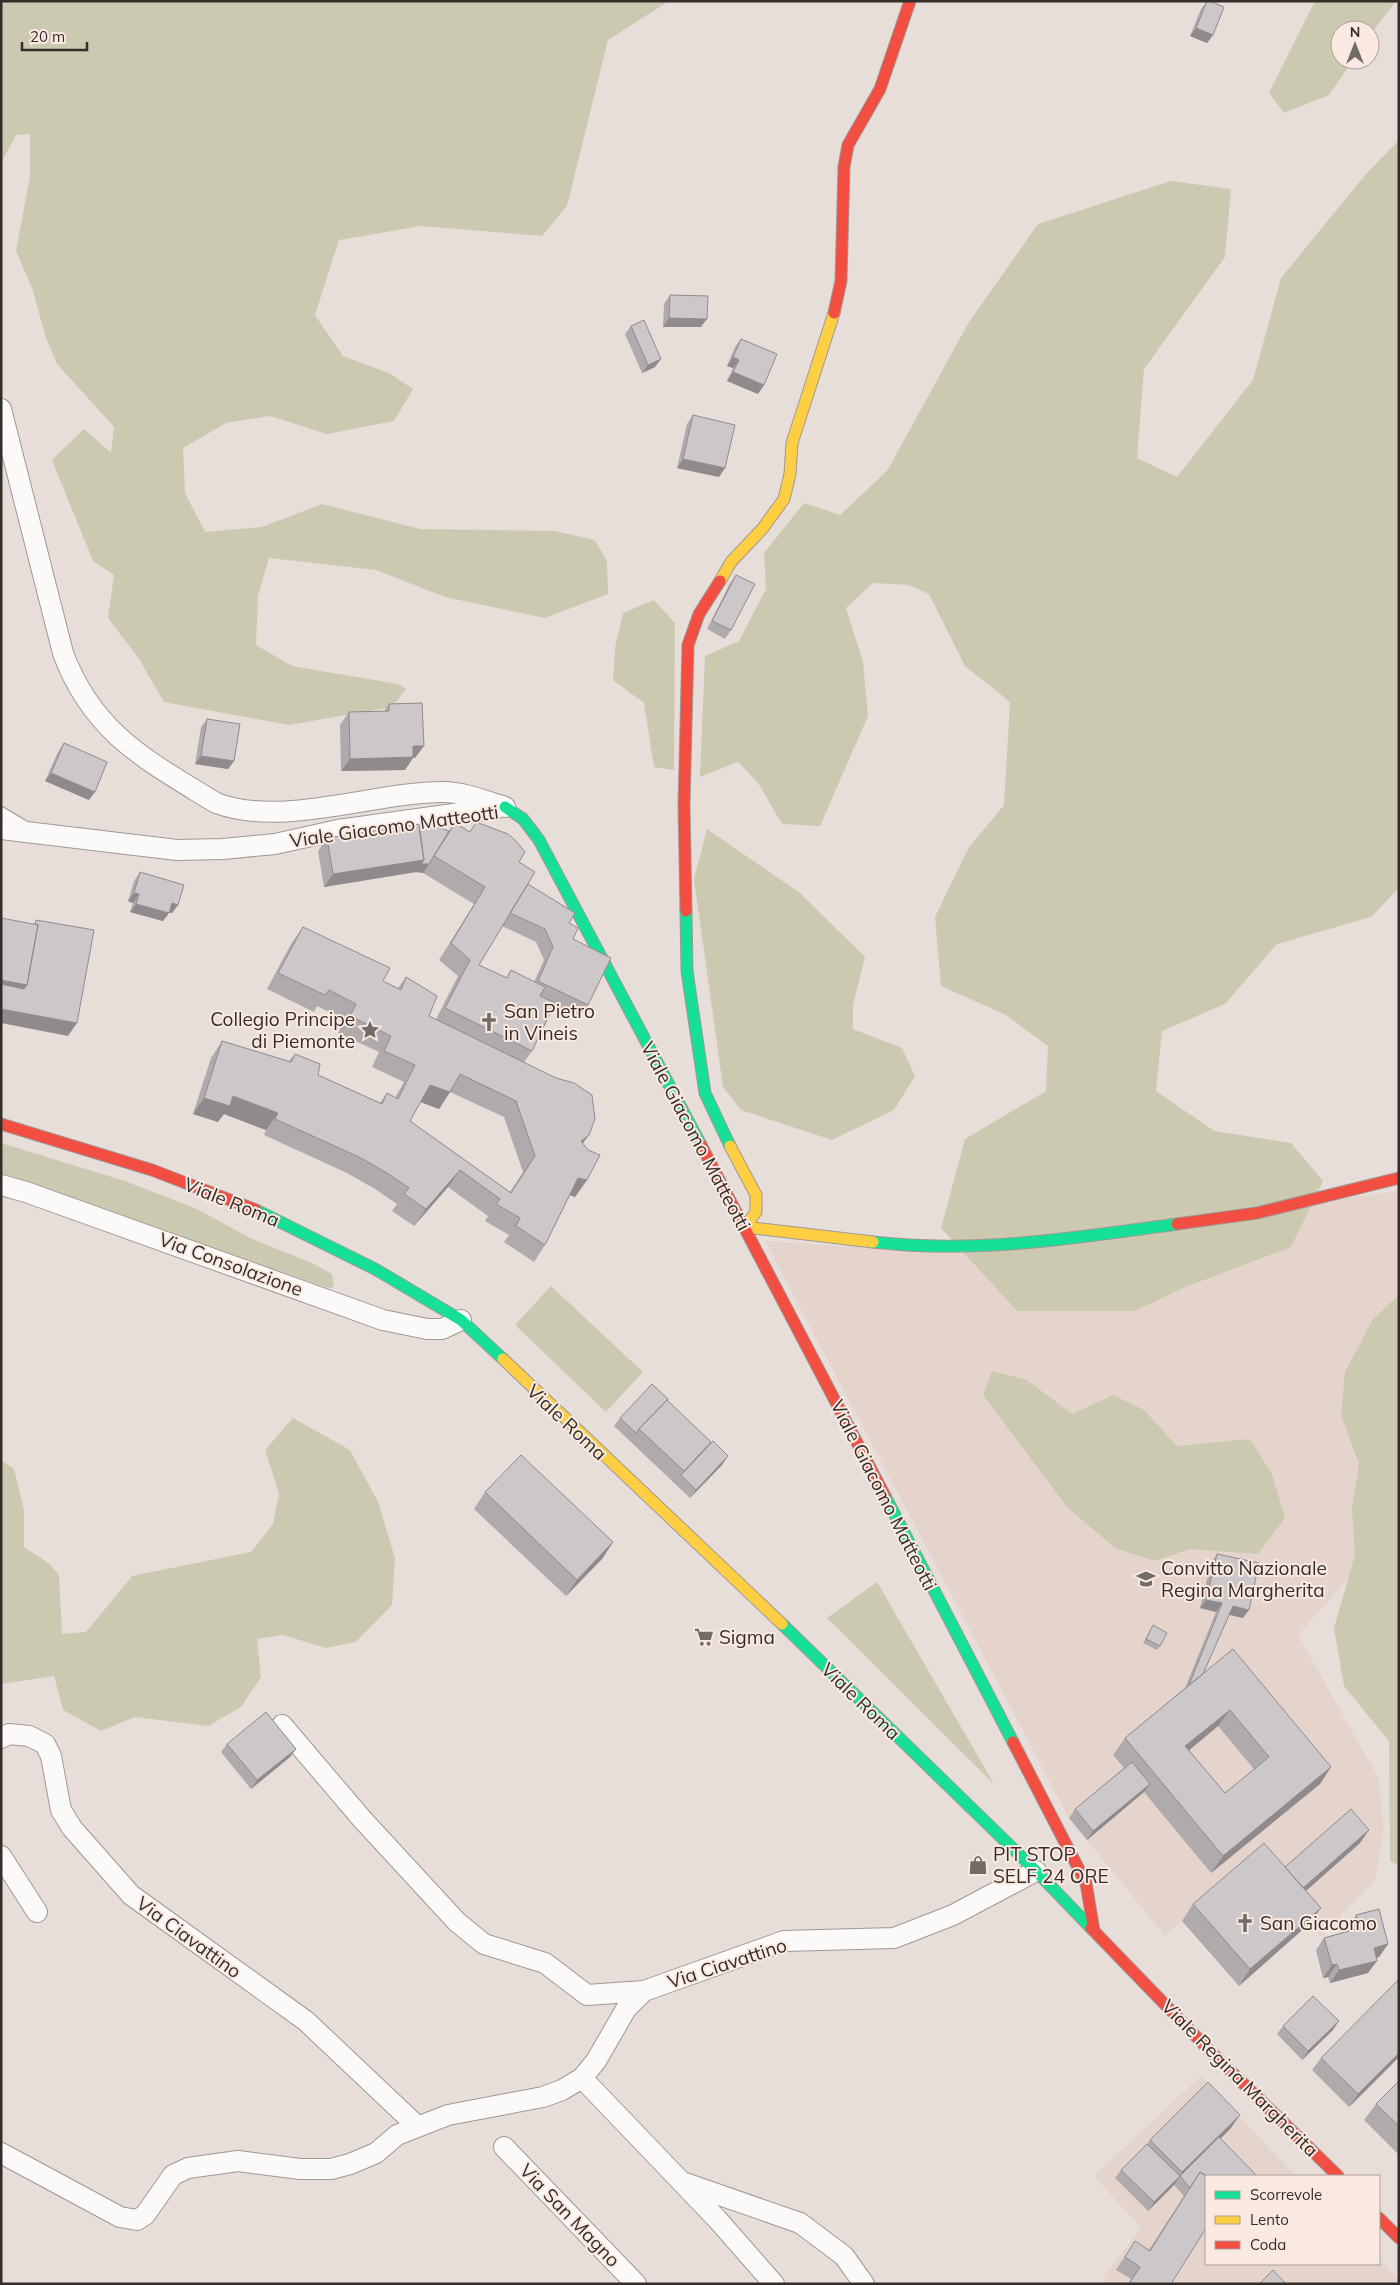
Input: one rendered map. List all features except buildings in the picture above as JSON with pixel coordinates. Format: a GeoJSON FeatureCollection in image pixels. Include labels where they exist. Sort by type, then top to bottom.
{"type":"FeatureCollection","features":[{"type":"Feature","properties":{"kind":"street"},"geometry":{"type":"LineString","coordinates":[[910,1],[880,89],[848,145],[844,167],[841,281],[830,330],[792,443],[790,474],[784,499],[763,528],[731,562],[699,614],[688,645],[684,805],[687,971],[699,1066],[705,1093],[715,1117],[756,1195],[756,1212],[745,1227],[914,1247],[984,1247],[1108,1234],[1257,1213],[1399,1178]]}},
{"type":"Feature","properties":{"kind":"street"},"geometry":{"type":"LineString","coordinates":[[1,409],[63,653],[72,676],[96,715],[139,756],[216,803],[230,808],[289,811],[341,806],[400,795],[444,792],[463,794],[505,807]]}},
{"type":"Feature","properties":{"kind":"street","name":"Viale Giacomo Matteotti"},"geometry":{"type":"LineString","coordinates":[[1,829],[177,850],[223,849],[275,844],[338,830],[505,807],[523,819],[540,840],[745,1227],[1086,1884],[1094,1931]]}},
{"type":"Feature","properties":{"kind":"street","name":"Viale Roma"},"geometry":{"type":"LineString","coordinates":[[1,1124],[152,1170],[264,1213],[375,1269],[461,1320],[831,1671],[1036,1871],[1094,1931]]}},
{"type":"Feature","properties":{"kind":"street","name":"Via Consolazione"},"geometry":{"type":"LineString","coordinates":[[1,1185],[26,1192],[256,1273],[383,1320],[427,1329],[442,1329],[461,1320]]}},
{"type":"Feature","properties":{"kind":"street","name":"Via Ciavattino"},"geometry":{"type":"LineString","coordinates":[[282,1725],[362,1819],[452,1916],[484,1944],[546,1963],[588,1995],[644,1991],[784,1941],[894,1938],[953,1915],[1036,1871]]}},
{"type":"Feature","properties":{"kind":"street","name":"Via Ciavattino"},"geometry":{"type":"LineString","coordinates":[[1,1738],[9,1734],[29,1736],[45,1744],[51,1756],[61,1810],[72,1828],[131,1895],[306,2021],[417,2126]]}},
{"type":"Feature","properties":{"kind":"street"},"geometry":{"type":"LineString","coordinates":[[1,1856],[37,1912]]}},
{"type":"Feature","properties":{"kind":"street","name":"Viale Regina Margherita"},"geometry":{"type":"LineString","coordinates":[[1094,1931],[1211,2052],[1337,2175]]}},
{"type":"Feature","properties":{"kind":"street","name":"Via Ciavattino"},"geometry":{"type":"LineString","coordinates":[[1,2153],[120,2218],[137,2220],[145,2215],[173,2176],[188,2168],[238,2161],[300,2168],[331,2169],[350,2164],[376,2153],[397,2135],[448,2115],[543,2097],[562,2090],[582,2078],[596,2061],[626,2009],[644,1991]]}},
{"type":"Feature","properties":{"kind":"street"},"geometry":{"type":"LineString","coordinates":[[582,2078],[774,2284]]}},
{"type":"Feature","properties":{"kind":"street","name":"Via San Magno"},"geometry":{"type":"LineString","coordinates":[[504,2147],[636,2284]]}},
{"type":"Feature","properties":{"kind":"street"},"geometry":{"type":"LineString","coordinates":[[680,2182],[800,2222],[844,2256],[864,2284]]}},
{"type":"Feature","properties":{"kind":"street"},"geometry":{"type":"LineString","coordinates":[[1380,2219],[1399,2238]]}},
{"type":"Feature","properties":{"kind":"lane"},"geometry":{"type":"LineString","coordinates":[[1,812],[35,832]]}},
{"type":"Feature","properties":{"kind":"shaded area","name":"Convitto Nazionale Regina Margherita"},"geometry":{"type":"Polygon","coordinates":[[[1399,1191],[1399,1522],[1298,1635],[1379,1779],[1384,1830],[1375,1880],[1321,1937],[1252,1860],[1165,1936],[1069,1818],[765,1241],[943,1253],[1399,1191]]]}},
{"type":"Feature","properties":{"kind":"shaded area"},"geometry":{"type":"Polygon","coordinates":[[[1201,2076],[1295,2175],[1205,2175],[1205,2265],[1380,2265],[1380,2260],[1399,2278],[1399,2284],[1103,2284],[1104,2276],[1141,2228],[1094,2176],[1201,2076]]]}},
{"type":"Feature","properties":{"kind":"green space"},"geometry":{"type":"Polygon","coordinates":[[[1,1],[669,1],[608,40],[567,206],[542,236],[421,226],[339,240],[315,315],[343,356],[391,374],[413,389],[394,421],[327,434],[270,416],[226,423],[183,448],[185,493],[205,532],[262,527],[322,504],[420,529],[555,531],[595,540],[607,561],[608,594],[545,618],[445,597],[376,570],[269,558],[258,596],[256,645],[292,666],[398,684],[406,689],[392,707],[289,725],[164,702],[139,659],[108,618],[114,575],[93,561],[52,460],[84,429],[111,453],[114,427],[57,364],[46,338],[32,288],[16,251],[30,176],[30,134],[16,135],[1,163],[1,1]]]}},
{"type":"Feature","properties":{"kind":"green space"},"geometry":{"type":"Polygon","coordinates":[[[1315,1],[1396,1],[1380,22],[1380,20],[1330,20],[1330,70],[1346,70],[1329,95],[1284,113],[1269,93],[1315,1]]]}},
{"type":"Feature","properties":{"kind":"green space"},"geometry":{"type":"Polygon","coordinates":[[[1399,140],[1399,888],[1371,917],[1277,944],[1225,1004],[1162,1031],[1156,1091],[1214,1131],[1291,1143],[1323,1181],[1291,1247],[1183,1288],[1135,1311],[1017,1311],[941,1228],[965,1139],[1046,1091],[1048,1046],[1006,1015],[941,986],[935,917],[969,847],[1004,805],[1010,702],[965,666],[929,594],[908,585],[873,583],[846,608],[863,662],[868,716],[820,826],[782,824],[758,783],[738,762],[700,777],[705,656],[739,641],[766,589],[764,553],[804,503],[840,515],[887,471],[969,322],[1038,224],[1171,181],[1231,189],[1225,257],[1144,369],[1137,458],[1177,477],[1253,380],[1281,278],[1366,174],[1399,140]]]}},
{"type":"Feature","properties":{"kind":"green space"},"geometry":{"type":"Polygon","coordinates":[[[654,600],[675,623],[674,770],[654,767],[644,703],[613,680],[615,648],[623,613],[654,600]]]}},
{"type":"Feature","properties":{"kind":"green space"},"geometry":{"type":"Polygon","coordinates":[[[707,829],[800,893],[865,957],[853,1005],[853,1029],[902,1048],[915,1076],[894,1110],[832,1140],[741,1110],[723,1087],[694,879],[707,829]]]}},
{"type":"Feature","properties":{"kind":"green space"},"geometry":{"type":"Polygon","coordinates":[[[1,1143],[125,1181],[197,1209],[252,1239],[312,1263],[332,1274],[334,1287],[328,1288],[1,1174],[1,1143]]]}},
{"type":"Feature","properties":{"kind":"green space"},"geometry":{"type":"Polygon","coordinates":[[[551,1286],[643,1372],[606,1412],[515,1325],[551,1286]]]}},
{"type":"Feature","properties":{"kind":"green space"},"geometry":{"type":"Polygon","coordinates":[[[1399,1295],[1399,1866],[1390,1861],[1389,1741],[1344,1686],[1334,1628],[1355,1555],[1352,1507],[1359,1464],[1341,1415],[1345,1372],[1373,1319],[1399,1295]]]}},
{"type":"Feature","properties":{"kind":"green space"},"geometry":{"type":"Polygon","coordinates":[[[992,1371],[1027,1380],[1072,1414],[1113,1395],[1144,1410],[1177,1446],[1250,1439],[1272,1474],[1285,1518],[1258,1554],[1190,1549],[1154,1561],[1115,1548],[1067,1507],[983,1395],[992,1371]]]}},
{"type":"Feature","properties":{"kind":"green space"},"geometry":{"type":"Polygon","coordinates":[[[293,1418],[350,1450],[378,1502],[395,1558],[392,1605],[356,1642],[326,1648],[283,1635],[257,1639],[261,1677],[241,1707],[208,1726],[135,1717],[101,1731],[63,1710],[54,1676],[1,1684],[1,1460],[14,1469],[24,1510],[24,1547],[50,1564],[59,1575],[62,1634],[86,1632],[132,1576],[251,1552],[273,1524],[279,1493],[265,1450],[293,1418]]]}},
{"type":"Feature","properties":{"kind":"green space"},"geometry":{"type":"Polygon","coordinates":[[[877,1582],[994,1784],[827,1618],[877,1582]]]}},
{"type":"Feature","properties":{"kind":"traffic: fast"},"geometry":{"type":"LineString","coordinates":[[505,807],[523,819],[539,840],[701,1145]]}},
{"type":"Feature","properties":{"kind":"traffic: fast"},"geometry":{"type":"LineString","coordinates":[[686,911],[687,971],[705,1093],[730,1146]]}},
{"type":"Feature","properties":{"kind":"traffic: fast"},"geometry":{"type":"LineString","coordinates":[[256,1210],[375,1269],[461,1320],[503,1359]]}},
{"type":"Feature","properties":{"kind":"traffic: fast"},"geometry":{"type":"LineString","coordinates":[[873,1242],[949,1246],[1025,1243],[1177,1224]]}},
{"type":"Feature","properties":{"kind":"traffic: fast"},"geometry":{"type":"LineString","coordinates":[[885,1496],[1013,1742]]}},
{"type":"Feature","properties":{"kind":"traffic: fast"},"geometry":{"type":"LineString","coordinates":[[782,1624],[1036,1871],[1091,1928]]}},
{"type":"Feature","properties":{"kind":"traffic: slow"},"geometry":{"type":"LineString","coordinates":[[720,581],[731,562],[763,528],[784,499],[790,474],[792,443],[834,313]]}},
{"type":"Feature","properties":{"kind":"traffic: slow"},"geometry":{"type":"LineString","coordinates":[[730,1146],[756,1195],[756,1212],[745,1227],[873,1242]]}},
{"type":"Feature","properties":{"kind":"traffic: slow"},"geometry":{"type":"LineString","coordinates":[[503,1359],[782,1624]]}},
{"type":"Feature","properties":{"kind":"traffic: jam"},"geometry":{"type":"LineString","coordinates":[[834,313],[841,281],[844,167],[848,145],[880,89],[910,1]]}},
{"type":"Feature","properties":{"kind":"traffic: jam"},"geometry":{"type":"LineString","coordinates":[[686,911],[684,805],[688,645],[699,614],[720,581]]}},
{"type":"Feature","properties":{"kind":"traffic: jam"},"geometry":{"type":"LineString","coordinates":[[1,1124],[152,1170],[256,1210]]}},
{"type":"Feature","properties":{"kind":"traffic: jam"},"geometry":{"type":"LineString","coordinates":[[701,1145],[885,1496]]}},
{"type":"Feature","properties":{"kind":"traffic: jam"},"geometry":{"type":"LineString","coordinates":[[1177,1224],[1257,1213],[1399,1178]]}},
{"type":"Feature","properties":{"kind":"traffic: jam"},"geometry":{"type":"LineString","coordinates":[[1013,1742],[1086,1883],[1094,1931]]}},
{"type":"Feature","properties":{"kind":"traffic: jam"},"geometry":{"type":"LineString","coordinates":[[1091,1928],[1211,2052],[1337,2175]]}},
{"type":"Feature","properties":{"kind":"traffic: jam"},"geometry":{"type":"LineString","coordinates":[[1380,2219],[1399,2238]]}},
{"type":"Feature","properties":{"kind":"place","name":"San Pietro in Vineis"},"geometry":{"type":"Point","coordinates":[489,1022]}},
{"type":"Feature","properties":{"kind":"place","name":"Collegio Principe di Piemonte"},"geometry":{"type":"Point","coordinates":[370,1030]}},
{"type":"Feature","properties":{"kind":"place","name":"Convitto Nazionale Regina Margherita"},"geometry":{"type":"Point","coordinates":[1146,1579]}},
{"type":"Feature","properties":{"kind":"place","name":"Sigma"},"geometry":{"type":"Point","coordinates":[704,1637]}},
{"type":"Feature","properties":{"kind":"place","name":"PIT STOP SELF 24 ORE"},"geometry":{"type":"Point","coordinates":[978,1865]}},
{"type":"Feature","properties":{"kind":"place","name":"San Giacomo"},"geometry":{"type":"Point","coordinates":[1245,1923]}}]}
